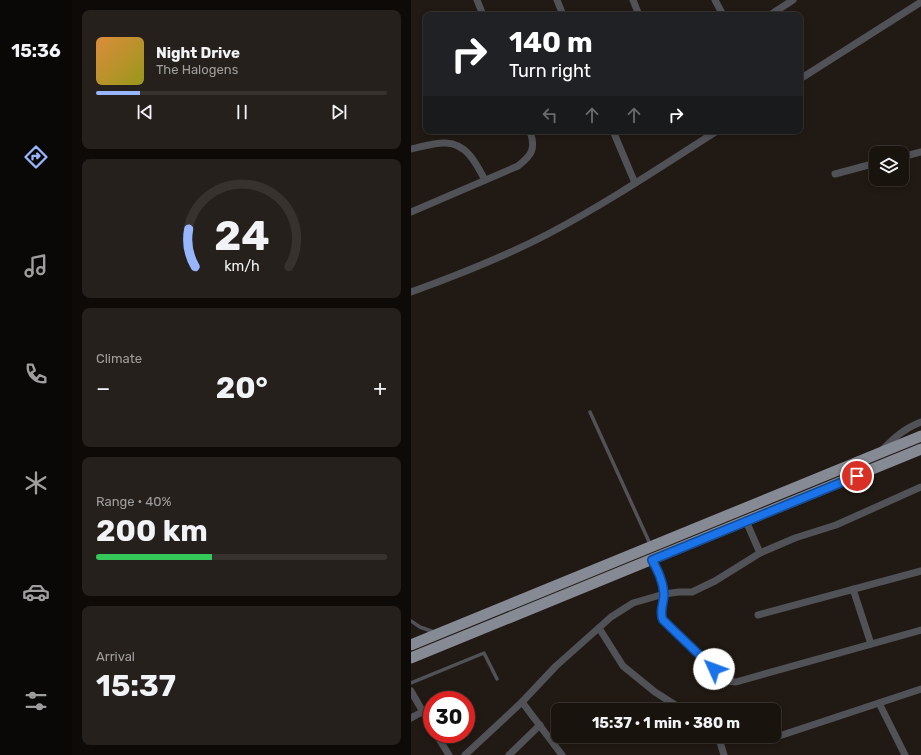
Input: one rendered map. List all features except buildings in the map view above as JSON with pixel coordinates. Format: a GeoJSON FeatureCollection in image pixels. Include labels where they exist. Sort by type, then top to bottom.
{"type":"FeatureCollection","features":[{"type":"Feature","properties":{"kind":"main road"},"geometry":{"type":"LineString","coordinates":[[411,645],[921,436]]}},
{"type":"Feature","properties":{"kind":"main road"},"geometry":{"type":"LineString","coordinates":[[411,658],[921,449]]}},
{"type":"Feature","properties":{"kind":"street"},"geometry":{"type":"LineString","coordinates":[[477,0],[482,12]]}},
{"type":"Feature","properties":{"kind":"street"},"geometry":{"type":"LineString","coordinates":[[557,0],[562,12]]}},
{"type":"Feature","properties":{"kind":"street"},"geometry":{"type":"LineString","coordinates":[[633,0],[638,12]]}},
{"type":"Feature","properties":{"kind":"street"},"geometry":{"type":"LineString","coordinates":[[715,0],[721,12]]}},
{"type":"Feature","properties":{"kind":"street"},"geometry":{"type":"LineString","coordinates":[[775,12],[793,0]]}},
{"type":"Feature","properties":{"kind":"street"},"geometry":{"type":"LineString","coordinates":[[803,77],[921,2]]}},
{"type":"Feature","properties":{"kind":"street"},"geometry":{"type":"LineString","coordinates":[[411,212],[517,166],[527,159],[533,151],[533,141],[531,134]]}},
{"type":"Feature","properties":{"kind":"street"},"geometry":{"type":"LineString","coordinates":[[614,134],[635,183]]}},
{"type":"Feature","properties":{"kind":"street"},"geometry":{"type":"LineString","coordinates":[[411,292],[481,266],[548,234],[607,201],[712,134]]}},
{"type":"Feature","properties":{"kind":"street"},"geometry":{"type":"LineString","coordinates":[[411,149],[445,143],[461,146],[471,156],[485,180]]}},
{"type":"Feature","properties":{"kind":"street"},"geometry":{"type":"LineString","coordinates":[[909,155],[921,152]]}},
{"type":"Feature","properties":{"kind":"street"},"geometry":{"type":"LineString","coordinates":[[835,174],[869,165]]}},
{"type":"Feature","properties":{"kind":"street"},"geometry":{"type":"LineString","coordinates":[[879,453],[899,434],[910,426],[921,422]]}},
{"type":"Feature","properties":{"kind":"street"},"geometry":{"type":"LineString","coordinates":[[465,755],[522,702],[557,666],[611,617],[633,603],[664,594],[692,592],[715,581],[760,553],[795,538],[836,524],[921,487]]}},
{"type":"Feature","properties":{"kind":"street"},"geometry":{"type":"LineString","coordinates":[[746,521],[760,553]]}},
{"type":"Feature","properties":{"kind":"street"},"geometry":{"type":"LineString","coordinates":[[652,560],[662,579],[664,594],[661,616],[663,620],[727,681],[736,682],[921,630]]}},
{"type":"Feature","properties":{"kind":"street"},"geometry":{"type":"LineString","coordinates":[[758,615],[921,570]]}},
{"type":"Feature","properties":{"kind":"street"},"geometry":{"type":"LineString","coordinates":[[853,589],[871,644]]}},
{"type":"Feature","properties":{"kind":"street"},"geometry":{"type":"LineString","coordinates":[[599,628],[623,666],[655,692],[672,703]]}},
{"type":"Feature","properties":{"kind":"street"},"geometry":{"type":"LineString","coordinates":[[781,735],[921,689]]}},
{"type":"Feature","properties":{"kind":"street"},"geometry":{"type":"LineString","coordinates":[[411,691],[422,712],[411,718]]}},
{"type":"Feature","properties":{"kind":"street"},"geometry":{"type":"LineString","coordinates":[[522,702],[562,755]]}},
{"type":"Feature","properties":{"kind":"street"},"geometry":{"type":"LineString","coordinates":[[879,703],[905,755]]}},
{"type":"Feature","properties":{"kind":"street"},"geometry":{"type":"LineString","coordinates":[[509,755],[540,725]]}},
{"type":"Feature","properties":{"kind":"street"},"geometry":{"type":"LineString","coordinates":[[441,743],[449,755]]}},
{"type":"Feature","properties":{"kind":"street"},"geometry":{"type":"LineString","coordinates":[[720,743],[724,755]]}},
{"type":"Feature","properties":{"kind":"lane"},"geometry":{"type":"LineString","coordinates":[[589,412],[651,547]]}},
{"type":"Feature","properties":{"kind":"lane"},"geometry":{"type":"LineString","coordinates":[[411,621],[420,627],[439,633]]}},
{"type":"Feature","properties":{"kind":"lane"},"geometry":{"type":"LineString","coordinates":[[411,682],[484,653],[497,679]]}},
{"type":"Feature","properties":{"kind":"route"},"geometry":{"type":"LineString","coordinates":[[714,669],[663,620],[661,616],[664,594],[662,579],[652,560],[857,476]]}}]}
